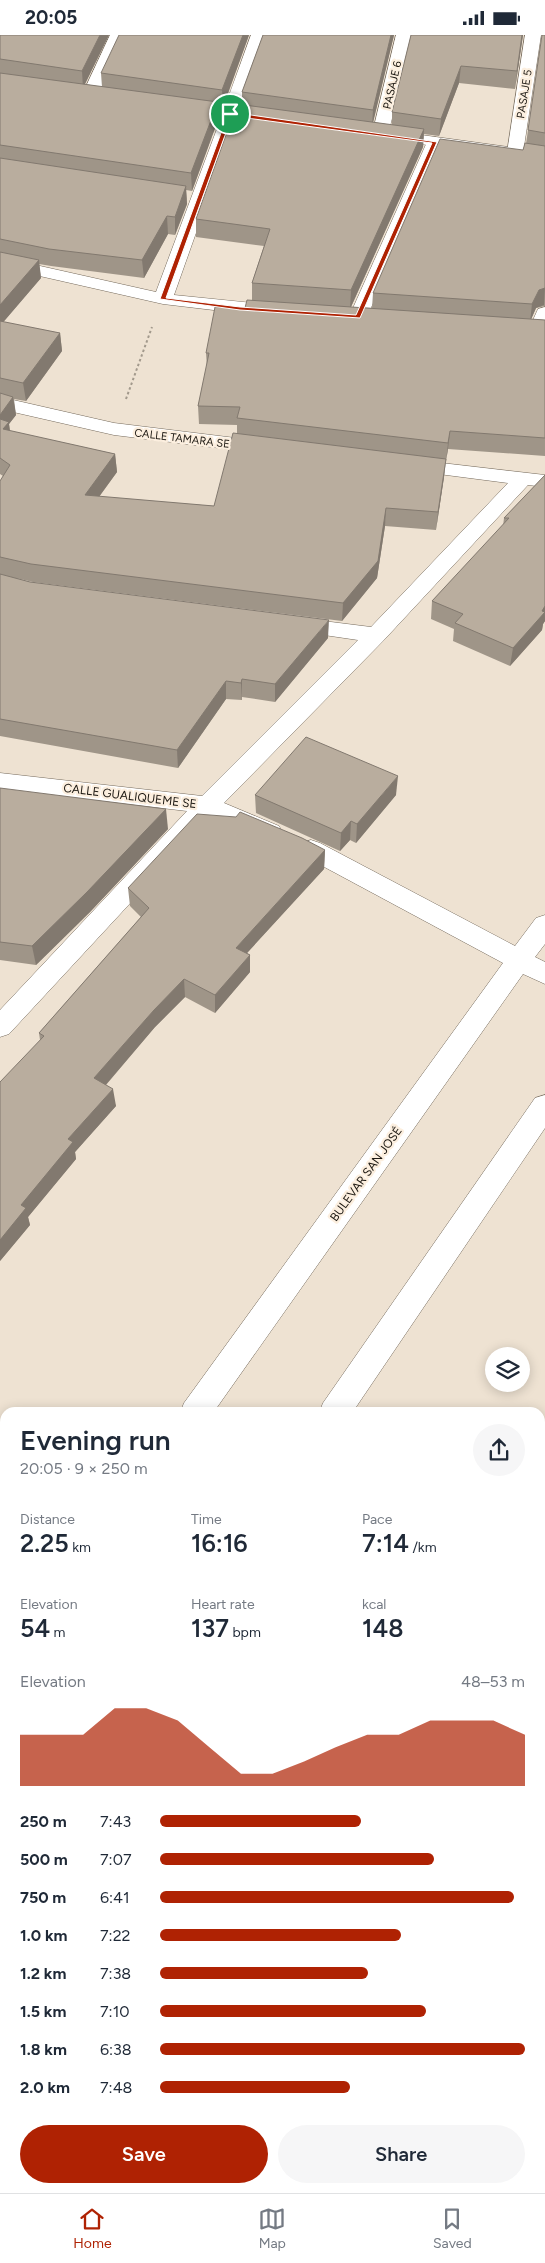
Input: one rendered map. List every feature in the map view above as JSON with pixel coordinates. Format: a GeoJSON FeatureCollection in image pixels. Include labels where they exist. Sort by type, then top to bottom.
{"type":"FeatureCollection","features":[{"type":"Feature","properties":{"kind":"street"},"geometry":{"type":"LineString","coordinates":[[90,95],[118,35]]}},
{"type":"Feature","properties":{"kind":"street"},"geometry":{"type":"LineString","coordinates":[[163,299],[259,35]]}},
{"type":"Feature","properties":{"kind":"street","name":"PASAJE 6"},"geometry":{"type":"LineString","coordinates":[[380,135],[404,35]]}},
{"type":"Feature","properties":{"kind":"street","name":"PASAJE 5"},"geometry":{"type":"LineString","coordinates":[[515,153],[533,35]]}},
{"type":"Feature","properties":{"kind":"street"},"geometry":{"type":"LineString","coordinates":[[72,93],[109,98]]}},
{"type":"Feature","properties":{"kind":"street"},"geometry":{"type":"LineString","coordinates":[[165,105],[286,122]]}},
{"type":"Feature","properties":{"kind":"street"},"geometry":{"type":"LineString","coordinates":[[361,132],[545,157]]}},
{"type":"Feature","properties":{"kind":"street"},"geometry":{"type":"LineString","coordinates":[[358,317],[435,142]]}},
{"type":"Feature","properties":{"kind":"street"},"geometry":{"type":"LineString","coordinates":[[180,196],[200,199]]}},
{"type":"Feature","properties":{"kind":"street"},"geometry":{"type":"LineString","coordinates":[[0,262],[163,299],[240,309],[289,312]]}},
{"type":"Feature","properties":{"kind":"street"},"geometry":{"type":"LineString","coordinates":[[517,329],[541,331],[545,313]]}},
{"type":"Feature","properties":{"kind":"street"},"geometry":{"type":"LineString","coordinates":[[338,316],[378,319]]}},
{"type":"Feature","properties":{"kind":"street","name":"CALLE TAMARA SE"},"geometry":{"type":"LineString","coordinates":[[0,403],[114,429],[289,451]]}},
{"type":"Feature","properties":{"kind":"street"},"geometry":{"type":"LineString","coordinates":[[386,463],[534,480]]}},
{"type":"Feature","properties":{"kind":"street"},"geometry":{"type":"LineString","coordinates":[[0,1027],[207,805],[534,480]]}},
{"type":"Feature","properties":{"kind":"street"},"geometry":{"type":"LineString","coordinates":[[268,621],[376,635]]}},
{"type":"Feature","properties":{"kind":"street","name":"CALLE GUALIQUEME SE"},"geometry":{"type":"LineString","coordinates":[[0,781],[207,805],[311,849],[519,960]]}},
{"type":"Feature","properties":{"kind":"street","name":"BULEVAR SAN JOSÉ"},"geometry":{"type":"LineString","coordinates":[[200,1407],[545,925]]}},
{"type":"Feature","properties":{"kind":"street"},"geometry":{"type":"LineString","coordinates":[[519,960],[545,974]]}},
{"type":"Feature","properties":{"kind":"street"},"geometry":{"type":"LineString","coordinates":[[0,1001],[34,990]]}},
{"type":"Feature","properties":{"kind":"street"},"geometry":{"type":"LineString","coordinates":[[338,1407],[545,1106]]}},
{"type":"Feature","properties":{"kind":"path"},"geometry":{"type":"LineString","coordinates":[[114,429],[163,299]]}},
{"type":"Feature","properties":{"kind":"building"},"geometry":{"type":"Polygon","coordinates":[[[0,35],[100,35],[82,71],[0,59],[0,35]]]}},
{"type":"Feature","properties":{"kind":"building"},"geometry":{"type":"Polygon","coordinates":[[[119,35],[243,35],[222,90],[101,73],[119,35]]]}},
{"type":"Feature","properties":{"kind":"building"},"geometry":{"type":"Polygon","coordinates":[[[263,35],[391,35],[373,110],[242,92],[263,35]]]}},
{"type":"Feature","properties":{"kind":"building"},"geometry":{"type":"Polygon","coordinates":[[[411,35],[522,35],[517,71],[461,66],[441,119],[392,112],[411,35]]]}},
{"type":"Feature","properties":{"kind":"building"},"geometry":{"type":"Polygon","coordinates":[[[542,35],[545,35],[545,133],[528,130],[542,35]]]}},
{"type":"Feature","properties":{"kind":"building"},"geometry":{"type":"Polygon","coordinates":[[[0,73],[218,102],[191,173],[0,145],[0,73]]]}},
{"type":"Feature","properties":{"kind":"building"},"geometry":{"type":"Polygon","coordinates":[[[237,104],[424,129],[351,290],[252,283],[270,229],[196,219],[237,104]]]}},
{"type":"Feature","properties":{"kind":"building"},"geometry":{"type":"Polygon","coordinates":[[[440,139],[523,150],[525,143],[545,146],[545,288],[539,290],[532,304],[373,293],[440,139]]]}},
{"type":"Feature","properties":{"kind":"building"},"geometry":{"type":"Polygon","coordinates":[[[0,158],[186,186],[175,217],[167,216],[142,260],[49,249],[0,239],[0,158]]]}},
{"type":"Feature","properties":{"kind":"building"},"geometry":{"type":"Polygon","coordinates":[[[0,252],[39,260],[0,305],[0,252]]]}},
{"type":"Feature","properties":{"kind":"building"},"geometry":{"type":"Polygon","coordinates":[[[247,300],[545,320],[545,438],[450,431],[448,443],[237,418],[240,407],[198,406],[209,353],[206,353],[215,307],[245,308],[247,300]]]}},
{"type":"Feature","properties":{"kind":"building"},"geometry":{"type":"Polygon","coordinates":[[[0,321],[60,333],[23,383],[0,378],[0,321]]]}},
{"type":"Feature","properties":{"kind":"building"},"geometry":{"type":"Polygon","coordinates":[[[0,393],[13,397],[0,415],[0,393]]]}},
{"type":"Feature","properties":{"kind":"building"},"geometry":{"type":"Polygon","coordinates":[[[0,419],[9,422],[3,429],[115,454],[85,495],[214,506],[233,433],[446,459],[438,512],[386,508],[378,561],[343,603],[31,564],[0,557],[0,481],[10,465],[0,458],[0,419]]]}},
{"type":"Feature","properties":{"kind":"building"},"geometry":{"type":"Polygon","coordinates":[[[545,475],[545,606],[542,611],[545,612],[513,648],[455,623],[463,614],[432,601],[509,518],[504,518],[545,475]]]}},
{"type":"Feature","properties":{"kind":"building"},"geometry":{"type":"Polygon","coordinates":[[[0,574],[30,582],[329,620],[275,684],[242,679],[241,683],[226,681],[177,750],[0,719],[0,574]]]}},
{"type":"Feature","properties":{"kind":"building"},"geometry":{"type":"Polygon","coordinates":[[[306,737],[398,776],[357,824],[351,821],[341,833],[255,795],[306,737]]]}},
{"type":"Feature","properties":{"kind":"building"},"geometry":{"type":"Polygon","coordinates":[[[0,788],[166,809],[87,892],[32,946],[0,942],[0,788]]]}},
{"type":"Feature","properties":{"kind":"building"},"geometry":{"type":"Polygon","coordinates":[[[240,812],[302,838],[325,850],[236,948],[250,955],[215,995],[184,979],[94,1078],[113,1089],[68,1139],[73,1142],[21,1205],[26,1208],[0,1240],[0,1082],[44,1036],[39,1033],[149,908],[128,888],[197,814],[236,817],[240,812]]]}},
{"type":"Feature","properties":{"kind":"route"},"geometry":{"type":"LineString","coordinates":[[230,114],[435,142],[358,317],[240,309],[163,299],[230,114]]}}]}
